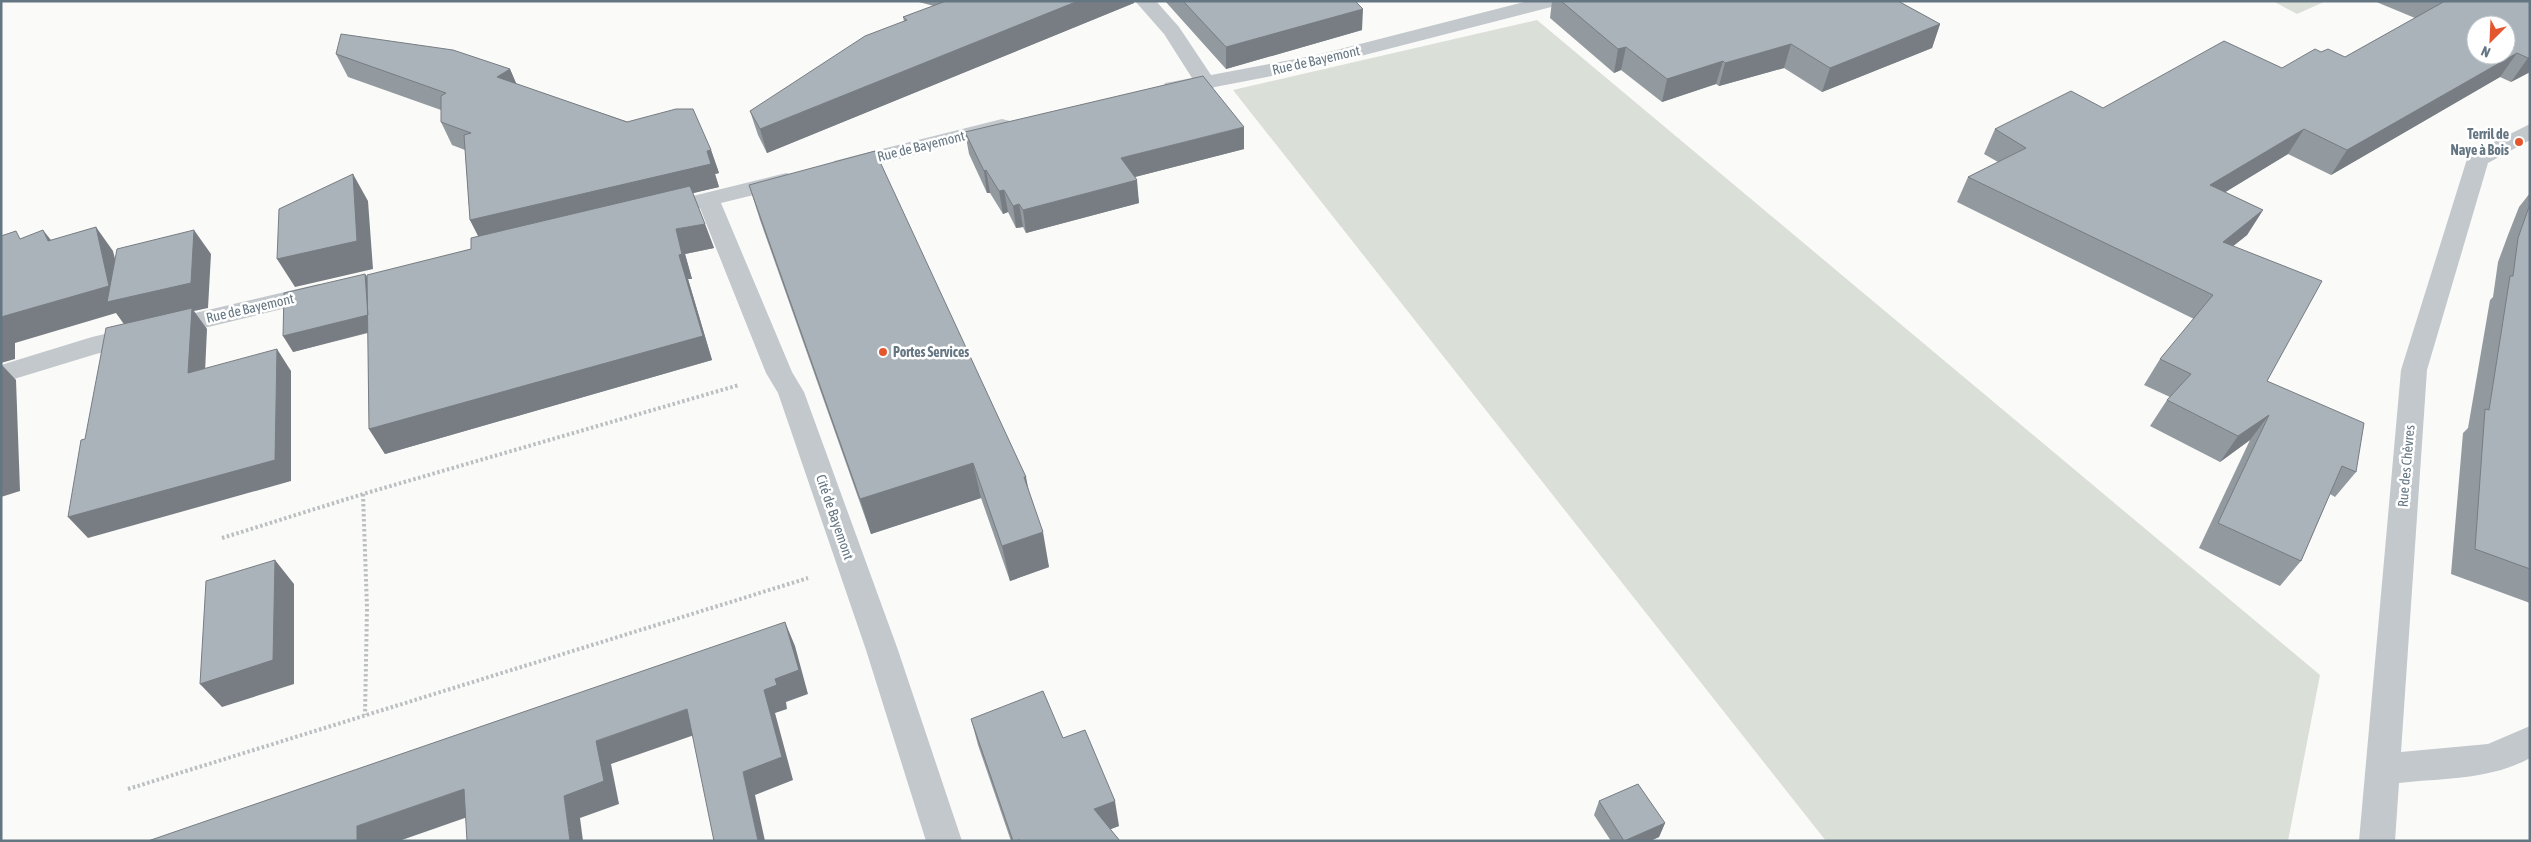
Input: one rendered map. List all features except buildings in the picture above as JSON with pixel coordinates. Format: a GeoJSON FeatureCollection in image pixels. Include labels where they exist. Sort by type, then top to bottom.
{"type":"FeatureCollection","features":[{"type":"Feature","properties":{"kind":"street"},"geometry":{"type":"LineString","coordinates":[[1145,1],[1172,32],[1206,84]]}},
{"type":"Feature","properties":{"kind":"street","name":"Rue de Bayemont"},"geometry":{"type":"LineString","coordinates":[[1147,92],[1206,84],[1318,61],[1552,1]]}},
{"type":"Feature","properties":{"kind":"street","name":"Rue de Bayemont"},"geometry":{"type":"LineString","coordinates":[[640,215],[1024,120]]}},
{"type":"Feature","properties":{"kind":"street","name":"Rue des Chèvres"},"geometry":{"type":"LineString","coordinates":[[2377,841],[2414,370],[2478,159],[2530,131]]}},
{"type":"Feature","properties":{"kind":"street","name":"Cité de Bayemont"},"geometry":{"type":"LineString","coordinates":[[708,199],[779,373],[791,392],[852,564],[944,841]]}},
{"type":"Feature","properties":{"kind":"street","name":"Rue de Bayemont"},"geometry":{"type":"LineString","coordinates":[[1,374],[92,346],[343,286]]}},
{"type":"Feature","properties":{"kind":"street"},"geometry":{"type":"LineString","coordinates":[[2382,769],[2488,759],[2505,755],[2530,741]]}},
{"type":"Feature","properties":{"kind":"path"},"geometry":{"type":"LineString","coordinates":[[222,538],[363,494],[779,373]]}},
{"type":"Feature","properties":{"kind":"path"},"geometry":{"type":"LineString","coordinates":[[363,494],[367,608],[365,715]]}},
{"type":"Feature","properties":{"kind":"path"},"geometry":{"type":"LineString","coordinates":[[128,789],[852,564]]}},
{"type":"Feature","properties":{"kind":"shaded area"},"geometry":{"type":"Polygon","coordinates":[[[2273,1],[2326,1],[2297,14],[2273,1]]]}},
{"type":"Feature","properties":{"kind":"shaded area"},"geometry":{"type":"Polygon","coordinates":[[[1537,20],[2320,675],[2288,841],[1826,841],[1233,90],[1537,20]]]}},
{"type":"Feature","properties":{"kind":"place","name":"Terril de Naye à Bois"},"geometry":{"type":"Point","coordinates":[2519,142]}},
{"type":"Feature","properties":{"kind":"place","name":"Portes Services"},"geometry":{"type":"Point","coordinates":[883,352]}}]}
